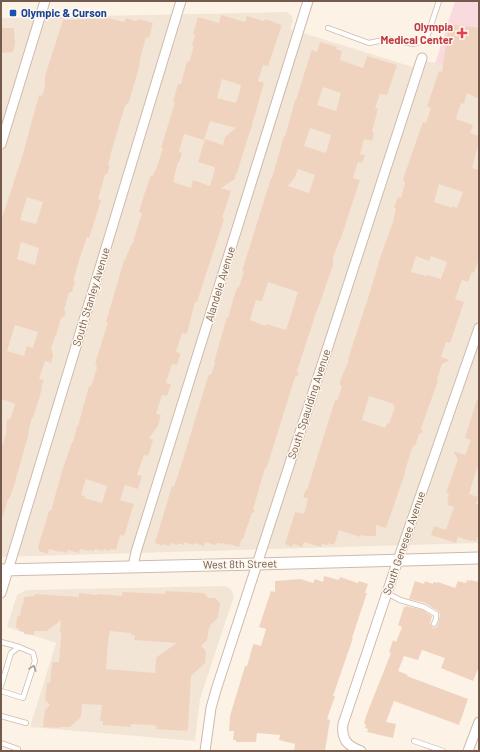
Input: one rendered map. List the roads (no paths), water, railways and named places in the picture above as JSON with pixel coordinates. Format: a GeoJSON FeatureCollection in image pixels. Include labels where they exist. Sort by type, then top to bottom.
{"type":"FeatureCollection","features":[{"type":"Feature","properties":{"kind":"street"},"geometry":{"type":"LineString","coordinates":[[1,144],[44,1]]}},
{"type":"Feature","properties":{"kind":"street","name":"South Stanley Avenue"},"geometry":{"type":"LineString","coordinates":[[1,593],[4,570],[181,1]]}},
{"type":"Feature","properties":{"kind":"street","name":"Alandele Avenue"},"geometry":{"type":"LineString","coordinates":[[133,566],[136,552],[308,1]]}},
{"type":"Feature","properties":{"kind":"street","name":"South Spaulding Avenue"},"geometry":{"type":"LineString","coordinates":[[206,751],[211,708],[422,58]]}},
{"type":"Feature","properties":{"kind":"street","name":"South Genesee Avenue"},"geometry":{"type":"LineString","coordinates":[[361,751],[348,744],[342,731],[343,724],[398,560],[479,328]]}},
{"type":"Feature","properties":{"kind":"street","name":"West 8th Street"},"geometry":{"type":"LineString","coordinates":[[4,570],[479,558]]}},
{"type":"Feature","properties":{"kind":"street"},"geometry":{"type":"LineString","coordinates":[[468,751],[479,722]]}},
{"type":"Feature","properties":{"kind":"lane"},"geometry":{"type":"LineString","coordinates":[[328,28],[368,42],[388,39],[414,44],[426,40],[438,1]]}},
{"type":"Feature","properties":{"kind":"lane"},"geometry":{"type":"LineString","coordinates":[[387,593],[400,600],[424,607],[436,614],[434,624]]}},
{"type":"Feature","properties":{"kind":"lane"},"geometry":{"type":"LineString","coordinates":[[1,642],[33,653],[35,661],[23,698],[1,691]]}},
{"type":"Feature","properties":{"kind":"lane"},"geometry":{"type":"LineString","coordinates":[[1,686],[11,652],[19,647]]}},
{"type":"Feature","properties":{"kind":"lane"},"geometry":{"type":"LineString","coordinates":[[1,716],[26,723]]}},
{"type":"Feature","properties":{"kind":"lane"},"geometry":{"type":"LineString","coordinates":[[414,741],[443,751]]}},
{"type":"Feature","properties":{"kind":"lane"},"geometry":{"type":"LineString","coordinates":[[1,743],[18,749]]}},
{"type":"Feature","properties":{"kind":"place","name":"Olympic & Curson"},"geometry":{"type":"Point","coordinates":[13,13]}},
{"type":"Feature","properties":{"kind":"place","name":"Olympia Medical Center"},"geometry":{"type":"Point","coordinates":[462,33]}}]}
